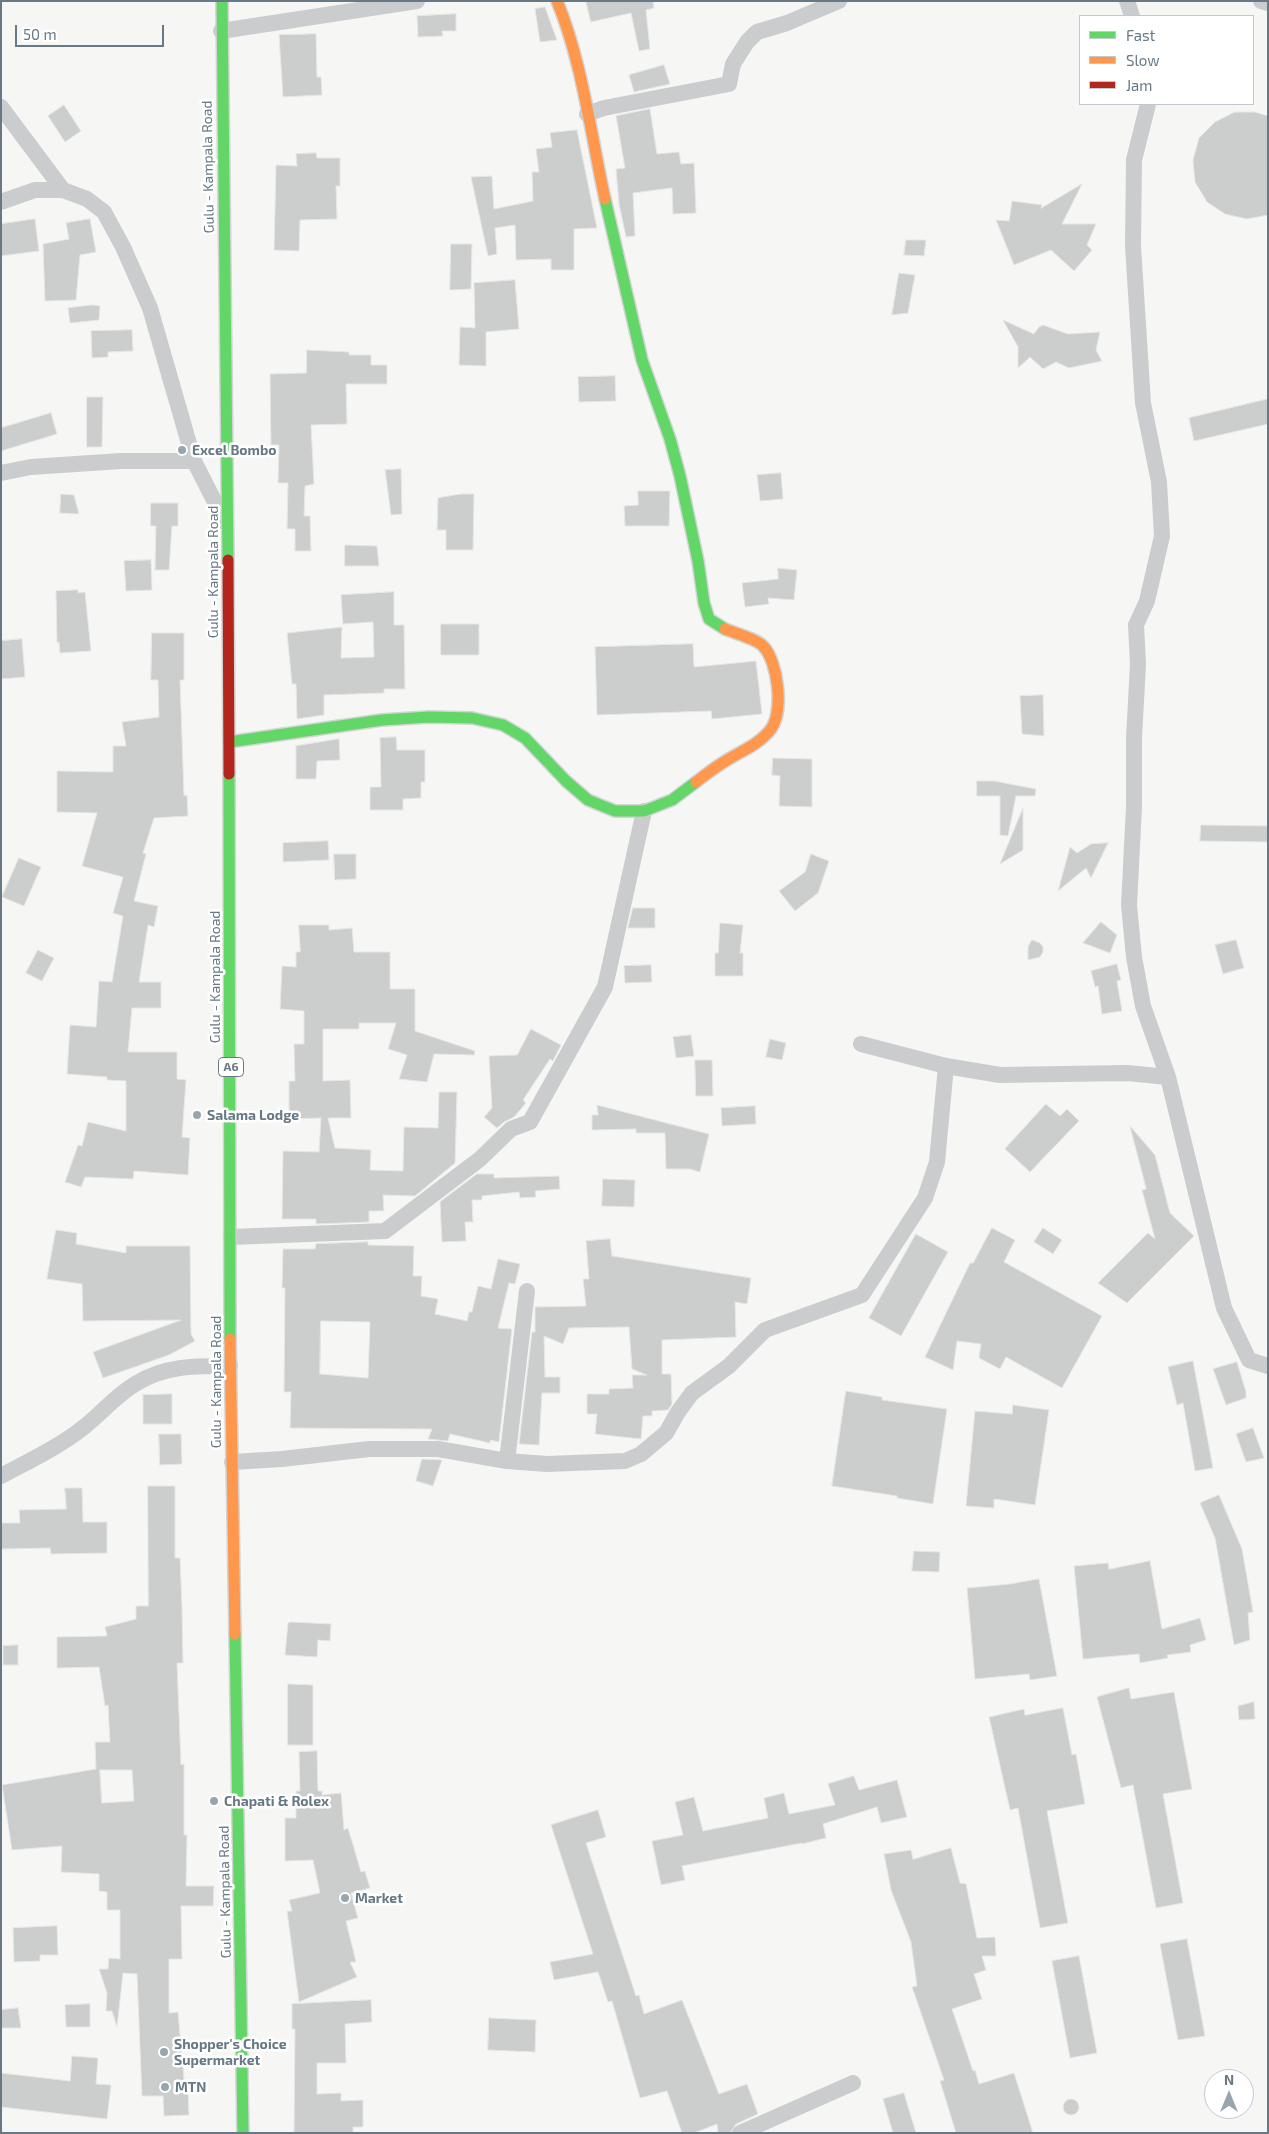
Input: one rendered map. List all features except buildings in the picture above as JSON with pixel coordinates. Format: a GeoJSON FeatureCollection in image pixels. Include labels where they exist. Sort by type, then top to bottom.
{"type":"FeatureCollection","features":[{"type":"Feature","properties":{"kind":"main road","name":"Gulu - Kampala Road"},"geometry":{"type":"LineString","coordinates":[[222,1],[228,529],[230,1366],[243,2133]]}},
{"type":"Feature","properties":{"kind":"main road"},"geometry":{"type":"LineString","coordinates":[[229,742],[382,720],[428,717],[472,718],[504,725],[525,738],[566,781],[588,800],[615,811],[644,811],[672,800],[723,762],[748,749],[771,729],[778,707],[778,689],[769,654],[762,644],[716,626],[709,619],[704,603],[698,561],[680,476],[670,439],[642,360],[634,316],[614,244],[576,61],[567,25],[557,1]]}},
{"type":"Feature","properties":{"kind":"street"},"geometry":{"type":"LineString","coordinates":[[221,31],[417,1]]}},
{"type":"Feature","properties":{"kind":"street"},"geometry":{"type":"LineString","coordinates":[[587,114],[604,108],[729,84],[733,64],[747,42],[758,32],[787,23],[839,1]]}},
{"type":"Feature","properties":{"kind":"street"},"geometry":{"type":"LineString","coordinates":[[1127,1],[1132,15]]}},
{"type":"Feature","properties":{"kind":"street"},"geometry":{"type":"LineString","coordinates":[[1261,1],[1268,2]]}},
{"type":"Feature","properties":{"kind":"street"},"geometry":{"type":"LineString","coordinates":[[1148,105],[1134,160],[1133,246],[1143,403],[1159,482],[1162,536],[1147,601],[1136,626],[1138,664],[1129,906],[1134,956],[1143,1006],[1168,1077],[1224,1308],[1249,1360],[1268,1366]]}},
{"type":"Feature","properties":{"kind":"street"},"geometry":{"type":"LineString","coordinates":[[1,107],[63,190]]}},
{"type":"Feature","properties":{"kind":"street"},"geometry":{"type":"LineString","coordinates":[[1,202],[35,190],[63,190],[87,199],[104,212],[124,247],[150,308],[194,461],[228,529]]}},
{"type":"Feature","properties":{"kind":"street"},"geometry":{"type":"LineString","coordinates":[[1,473],[31,467],[121,462],[194,461]]}},
{"type":"Feature","properties":{"kind":"street"},"geometry":{"type":"LineString","coordinates":[[231,1237],[385,1231],[480,1159],[512,1129],[530,1122],[605,987],[644,811]]}},
{"type":"Feature","properties":{"kind":"street"},"geometry":{"type":"LineString","coordinates":[[861,1044],[946,1066],[1000,1075],[1127,1073],[1168,1077]]}},
{"type":"Feature","properties":{"kind":"street"},"geometry":{"type":"LineString","coordinates":[[232,1462],[282,1460],[369,1449],[438,1449],[507,1461],[547,1464],[625,1461],[641,1454],[666,1433],[692,1393],[729,1366],[765,1330],[862,1295],[925,1198],[937,1162],[946,1066]]}},
{"type":"Feature","properties":{"kind":"street"},"geometry":{"type":"LineString","coordinates":[[507,1461],[527,1291]]}},
{"type":"Feature","properties":{"kind":"street"},"geometry":{"type":"LineString","coordinates":[[1,1476],[84,1428],[136,1383],[174,1368],[230,1366]]}},
{"type":"Feature","properties":{"kind":"street"},"geometry":{"type":"LineString","coordinates":[[740,2133],[853,2083]]}},
{"type":"Feature","properties":{"kind":"traffic: fast"},"geometry":{"type":"LineString","coordinates":[[222,1],[228,560]]}},
{"type":"Feature","properties":{"kind":"traffic: fast"},"geometry":{"type":"LineString","coordinates":[[605,199],[642,360],[670,439],[680,476],[698,561],[704,603],[709,619],[725,629]]}},
{"type":"Feature","properties":{"kind":"traffic: fast"},"geometry":{"type":"LineString","coordinates":[[229,742],[382,720],[429,717],[472,718],[503,725],[525,738],[566,781],[588,800],[615,811],[644,811],[672,800],[696,782]]}},
{"type":"Feature","properties":{"kind":"traffic: fast"},"geometry":{"type":"LineString","coordinates":[[229,774],[230,1339]]}},
{"type":"Feature","properties":{"kind":"traffic: fast"},"geometry":{"type":"LineString","coordinates":[[235,1634],[243,2133]]}},
{"type":"Feature","properties":{"kind":"traffic: slow"},"geometry":{"type":"LineString","coordinates":[[557,1],[573,48],[605,199]]}},
{"type":"Feature","properties":{"kind":"traffic: slow"},"geometry":{"type":"LineString","coordinates":[[696,782],[730,758],[761,740],[771,729],[777,711],[778,686],[776,674],[768,653],[760,643],[725,629]]}},
{"type":"Feature","properties":{"kind":"traffic: slow"},"geometry":{"type":"LineString","coordinates":[[230,1339],[235,1634]]}},
{"type":"Feature","properties":{"kind":"traffic: jam"},"geometry":{"type":"LineString","coordinates":[[228,560],[229,774]]}},
{"type":"Feature","properties":{"kind":"place","name":"Excel Bombo"},"geometry":{"type":"Point","coordinates":[182,450]}},
{"type":"Feature","properties":{"kind":"place","name":"Salama Lodge"},"geometry":{"type":"Point","coordinates":[197,1115]}},
{"type":"Feature","properties":{"kind":"place","name":"Chapati & Rolex"},"geometry":{"type":"Point","coordinates":[214,1801]}},
{"type":"Feature","properties":{"kind":"place","name":"Market"},"geometry":{"type":"Point","coordinates":[345,1898]}},
{"type":"Feature","properties":{"kind":"place","name":"Shopper's Choice Supermarket"},"geometry":{"type":"Point","coordinates":[164,2052]}},
{"type":"Feature","properties":{"kind":"place","name":"MTN"},"geometry":{"type":"Point","coordinates":[165,2087]}}]}
